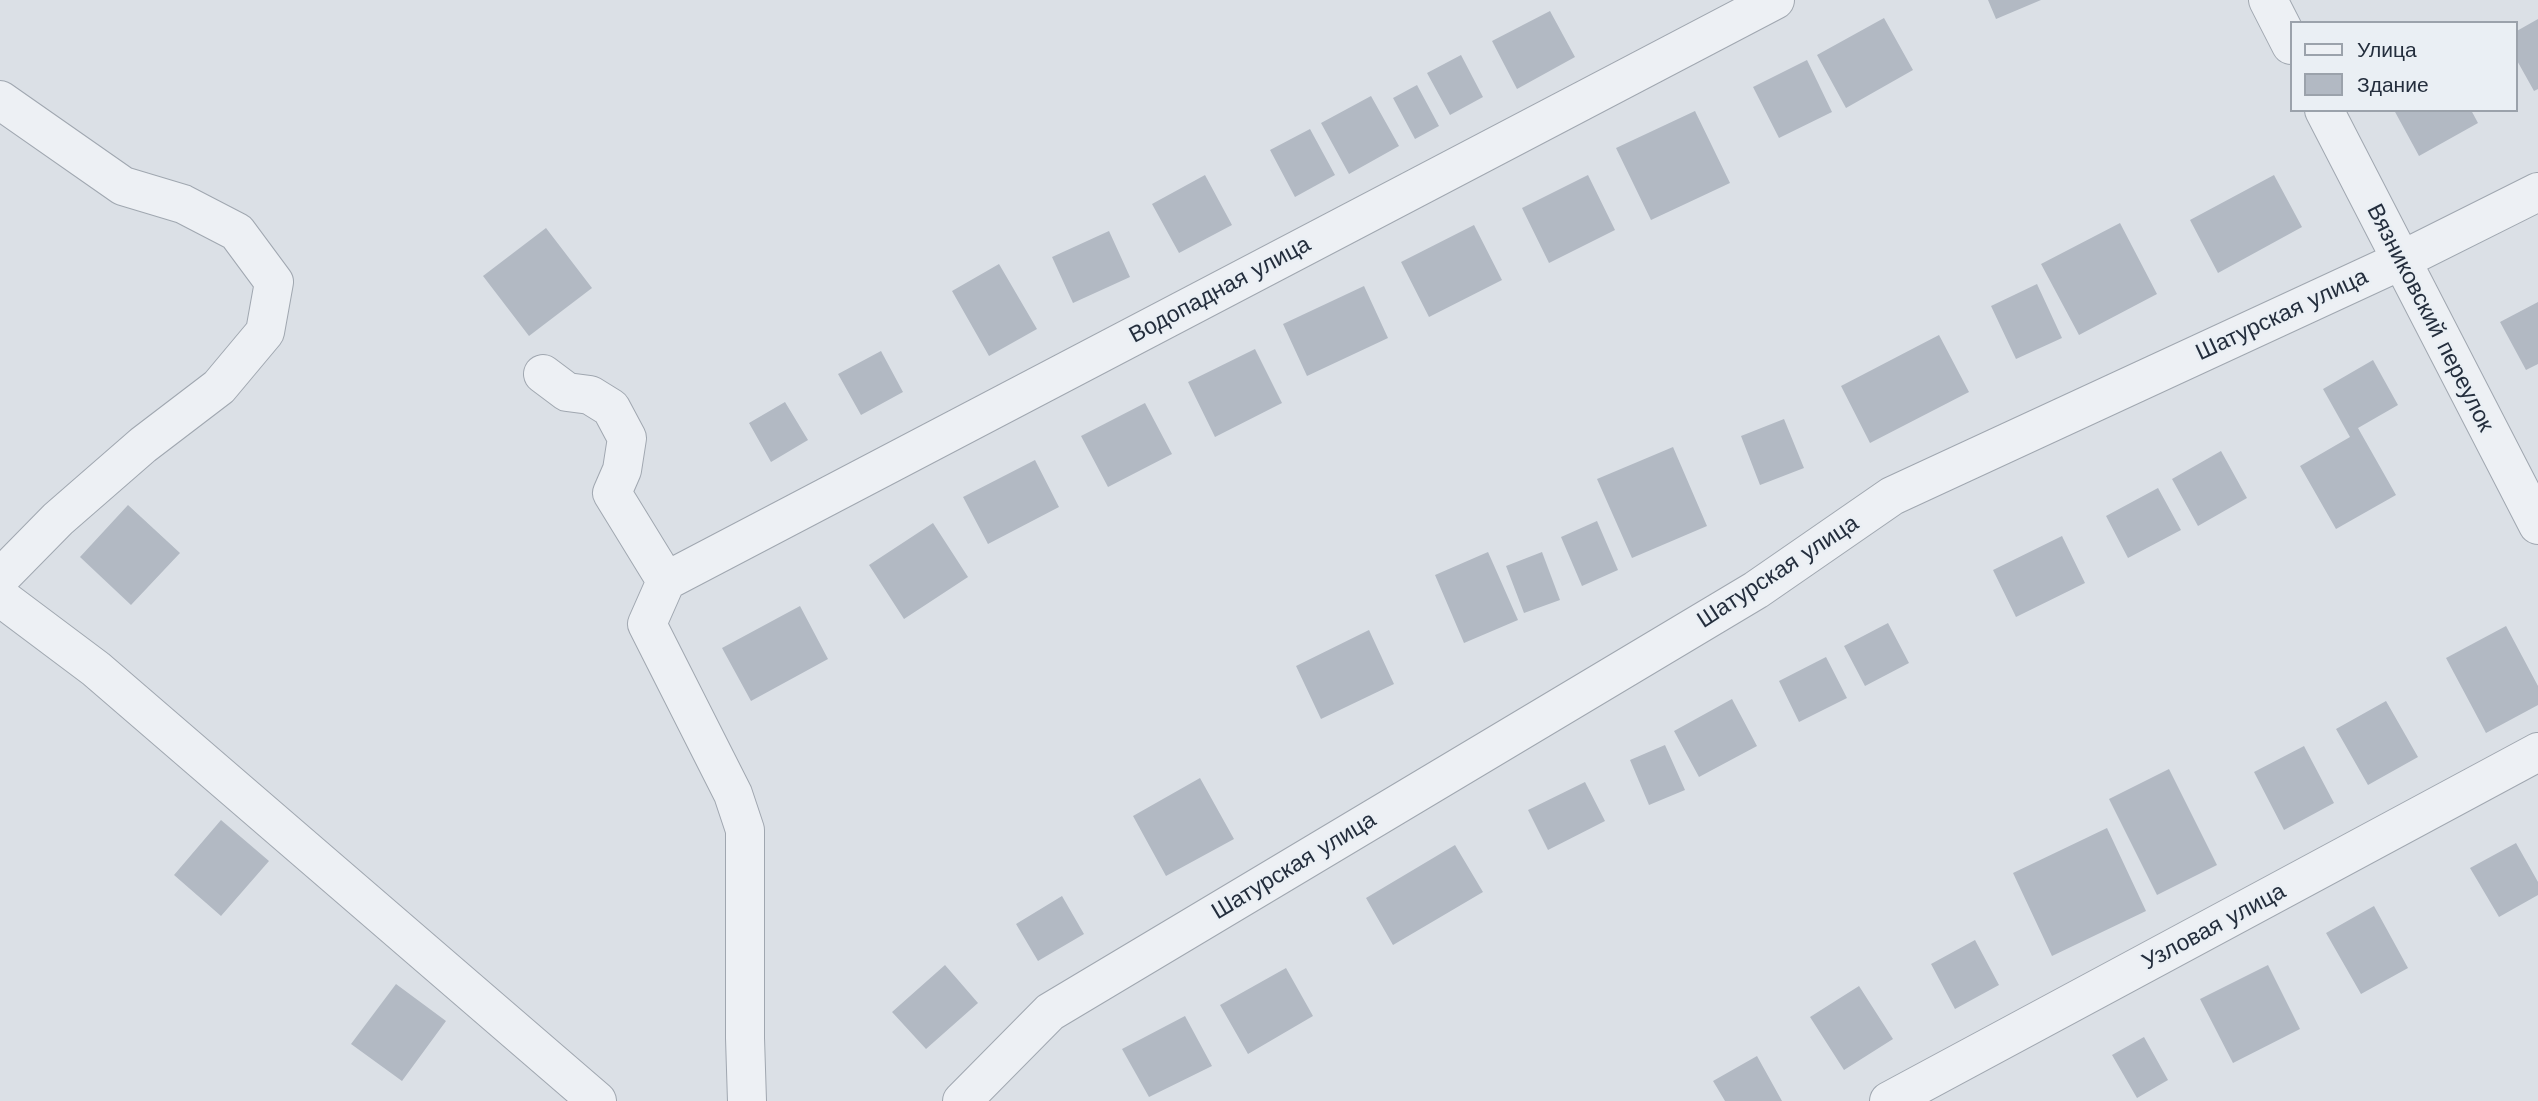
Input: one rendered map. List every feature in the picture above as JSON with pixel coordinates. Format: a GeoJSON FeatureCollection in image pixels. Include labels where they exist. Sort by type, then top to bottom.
{"type":"FeatureCollection","features":[{"type":"Feature","properties":{"kind":"street","name":"Водопадная улица"},"geometry":{"type":"LineString","coordinates":[[666,581],[1774,0]]}},
{"type":"Feature","properties":{"kind":"street"},"geometry":{"type":"LineString","coordinates":[[2268,0],[2290,43]]}},
{"type":"Feature","properties":{"kind":"street"},"geometry":{"type":"LineString","coordinates":[[0,100],[122,186],[183,204],[237,232],[275,282],[265,332],[219,387],[143,445],[58,519],[0,578]]}},
{"type":"Feature","properties":{"kind":"street","name":"Вязниковский переулок"},"geometry":{"type":"LineString","coordinates":[[2325,112],[2538,525]]}},
{"type":"Feature","properties":{"kind":"street","name":"Шатурская улица"},"geometry":{"type":"LineString","coordinates":[[962,1101],[1050,1012],[1756,590],[1892,496],[2400,261],[2538,192]]}},
{"type":"Feature","properties":{"kind":"street"},"geometry":{"type":"LineString","coordinates":[[543,374],[567,392],[590,395],[611,408],[627,438],[622,470],[612,493],[666,581],[647,624],[733,794],[745,830],[747,1101]]}},
{"type":"Feature","properties":{"kind":"street"},"geometry":{"type":"LineString","coordinates":[[0,597],[96,669],[597,1101]]}},
{"type":"Feature","properties":{"kind":"street","name":"Узловая улица"},"geometry":{"type":"LineString","coordinates":[[1889,1101],[2538,752]]}},
{"type":"Feature","properties":{"kind":"building"},"geometry":{"type":"Polygon","coordinates":[[[1988,0],[2041,0],[1996,19],[1988,0]]]}},
{"type":"Feature","properties":{"kind":"building"},"geometry":{"type":"Polygon","coordinates":[[[1550,11],[1575,57],[1517,89],[1492,41],[1550,11]]]}},
{"type":"Feature","properties":{"kind":"building"},"geometry":{"type":"Polygon","coordinates":[[[1884,18],[1913,70],[1846,108],[1817,55],[1884,18]]]}},
{"type":"Feature","properties":{"kind":"building"},"geometry":{"type":"Polygon","coordinates":[[[2538,19],[2538,89],[2534,91],[2517,61],[2517,31],[2538,19]]]}},
{"type":"Feature","properties":{"kind":"building"},"geometry":{"type":"Polygon","coordinates":[[[1461,55],[1483,97],[1450,115],[1427,73],[1461,55]]]}},
{"type":"Feature","properties":{"kind":"building"},"geometry":{"type":"Polygon","coordinates":[[[1807,60],[1832,112],[1779,138],[1753,87],[1807,60]]]}},
{"type":"Feature","properties":{"kind":"building"},"geometry":{"type":"Polygon","coordinates":[[[1417,85],[1439,126],[1415,139],[1393,98],[1417,85]]]}},
{"type":"Feature","properties":{"kind":"building"},"geometry":{"type":"Polygon","coordinates":[[[1371,96],[1399,146],[1349,174],[1321,123],[1371,96]]]}},
{"type":"Feature","properties":{"kind":"building"},"geometry":{"type":"Polygon","coordinates":[[[1695,111],[1730,183],[1651,220],[1616,148],[1695,111]]]}},
{"type":"Feature","properties":{"kind":"building"},"geometry":{"type":"Polygon","coordinates":[[[2395,112],[2472,112],[2478,123],[2419,156],[2395,112]]]}},
{"type":"Feature","properties":{"kind":"building"},"geometry":{"type":"Polygon","coordinates":[[[1310,129],[1335,175],[1295,197],[1270,150],[1310,129]]]}},
{"type":"Feature","properties":{"kind":"building"},"geometry":{"type":"Polygon","coordinates":[[[1205,175],[1232,225],[1179,253],[1152,204],[1205,175]]]}},
{"type":"Feature","properties":{"kind":"building"},"geometry":{"type":"Polygon","coordinates":[[[1588,175],[1615,230],[1549,263],[1522,208],[1588,175]]]}},
{"type":"Feature","properties":{"kind":"building"},"geometry":{"type":"Polygon","coordinates":[[[2274,175],[2302,227],[2218,273],[2190,220],[2274,175]]]}},
{"type":"Feature","properties":{"kind":"building"},"geometry":{"type":"Polygon","coordinates":[[[2120,223],[2157,294],[2079,335],[2041,264],[2120,223]]]}},
{"type":"Feature","properties":{"kind":"building"},"geometry":{"type":"Polygon","coordinates":[[[1474,225],[1502,280],[1429,317],[1401,262],[1474,225]]]}},
{"type":"Feature","properties":{"kind":"building"},"geometry":{"type":"Polygon","coordinates":[[[546,228],[592,288],[529,336],[483,276],[546,228]]]}},
{"type":"Feature","properties":{"kind":"building"},"geometry":{"type":"Polygon","coordinates":[[[1109,231],[1130,277],[1073,303],[1052,257],[1109,231]]]}},
{"type":"Feature","properties":{"kind":"building"},"geometry":{"type":"Polygon","coordinates":[[[999,264],[1037,329],[989,356],[952,291],[999,264]]]}},
{"type":"Feature","properties":{"kind":"building"},"geometry":{"type":"Polygon","coordinates":[[[2037,284],[2062,338],[2016,359],[1991,306],[2037,284]]]}},
{"type":"Feature","properties":{"kind":"building"},"geometry":{"type":"Polygon","coordinates":[[[1364,286],[1388,338],[1307,376],[1283,324],[1364,286]]]}},
{"type":"Feature","properties":{"kind":"building"},"geometry":{"type":"Polygon","coordinates":[[[2538,302],[2538,364],[2526,370],[2500,322],[2538,302]]]}},
{"type":"Feature","properties":{"kind":"building"},"geometry":{"type":"Polygon","coordinates":[[[1939,335],[1969,392],[1870,443],[1841,386],[1939,335]]]}},
{"type":"Feature","properties":{"kind":"building"},"geometry":{"type":"Polygon","coordinates":[[[1255,349],[1282,403],[1215,437],[1188,382],[1255,349]]]}},
{"type":"Feature","properties":{"kind":"building"},"geometry":{"type":"Polygon","coordinates":[[[881,351],[903,392],[861,415],[838,374],[881,351]]]}},
{"type":"Feature","properties":{"kind":"building"},"geometry":{"type":"Polygon","coordinates":[[[2373,360],[2398,405],[2358,428],[2396,495],[2336,529],[2300,466],[2350,437],[2323,389],[2373,360]]]}},
{"type":"Feature","properties":{"kind":"building"},"geometry":{"type":"Polygon","coordinates":[[[785,402],[808,440],[771,462],[749,423],[785,402]]]}},
{"type":"Feature","properties":{"kind":"building"},"geometry":{"type":"Polygon","coordinates":[[[1145,403],[1172,454],[1108,487],[1081,436],[1145,403]]]}},
{"type":"Feature","properties":{"kind":"building"},"geometry":{"type":"Polygon","coordinates":[[[1784,419],[1804,468],[1760,485],[1741,436],[1784,419]]]}},
{"type":"Feature","properties":{"kind":"building"},"geometry":{"type":"Polygon","coordinates":[[[1673,447],[1707,526],[1632,558],[1597,479],[1673,447]]]}},
{"type":"Feature","properties":{"kind":"building"},"geometry":{"type":"Polygon","coordinates":[[[2221,451],[2247,498],[2198,526],[2172,479],[2221,451]]]}},
{"type":"Feature","properties":{"kind":"building"},"geometry":{"type":"Polygon","coordinates":[[[1035,460],[1059,507],[988,544],[963,497],[1035,460]]]}},
{"type":"Feature","properties":{"kind":"building"},"geometry":{"type":"Polygon","coordinates":[[[2158,488],[2181,530],[2128,558],[2106,516],[2158,488]]]}},
{"type":"Feature","properties":{"kind":"building"},"geometry":{"type":"Polygon","coordinates":[[[128,505],[180,553],[131,605],[80,557],[128,505]]]}},
{"type":"Feature","properties":{"kind":"building"},"geometry":{"type":"Polygon","coordinates":[[[1597,521],[1618,570],[1582,586],[1561,537],[1597,521]]]}},
{"type":"Feature","properties":{"kind":"building"},"geometry":{"type":"Polygon","coordinates":[[[933,523],[968,577],[904,619],[869,565],[933,523]]]}},
{"type":"Feature","properties":{"kind":"building"},"geometry":{"type":"Polygon","coordinates":[[[2062,536],[2085,583],[2016,617],[1993,570],[2062,536]]]}},
{"type":"Feature","properties":{"kind":"building"},"geometry":{"type":"Polygon","coordinates":[[[1488,552],[1518,620],[1464,643],[1435,575],[1488,552]]]}},
{"type":"Feature","properties":{"kind":"building"},"geometry":{"type":"Polygon","coordinates":[[[1542,552],[1560,600],[1524,613],[1506,566],[1542,552]]]}},
{"type":"Feature","properties":{"kind":"building"},"geometry":{"type":"Polygon","coordinates":[[[800,606],[828,659],[751,701],[722,648],[800,606]]]}},
{"type":"Feature","properties":{"kind":"building"},"geometry":{"type":"Polygon","coordinates":[[[1888,623],[1909,663],[1865,686],[1844,646],[1888,623]]]}},
{"type":"Feature","properties":{"kind":"building"},"geometry":{"type":"Polygon","coordinates":[[[2506,626],[2538,686],[2538,705],[2486,733],[2446,658],[2506,626]]]}},
{"type":"Feature","properties":{"kind":"building"},"geometry":{"type":"Polygon","coordinates":[[[1369,630],[1394,684],[1321,719],[1296,666],[1369,630]]]}},
{"type":"Feature","properties":{"kind":"building"},"geometry":{"type":"Polygon","coordinates":[[[1826,657],[1847,698],[1799,722],[1779,681],[1826,657]]]}},
{"type":"Feature","properties":{"kind":"building"},"geometry":{"type":"Polygon","coordinates":[[[1732,699],[1757,746],[1699,777],[1674,731],[1732,699]]]}},
{"type":"Feature","properties":{"kind":"building"},"geometry":{"type":"Polygon","coordinates":[[[2386,701],[2418,757],[2368,785],[2336,729],[2386,701]]]}},
{"type":"Feature","properties":{"kind":"building"},"geometry":{"type":"Polygon","coordinates":[[[1665,745],[1685,790],[1649,805],[1630,760],[1665,745]]]}},
{"type":"Feature","properties":{"kind":"building"},"geometry":{"type":"Polygon","coordinates":[[[2304,746],[2334,803],[2284,830],[2254,772],[2304,746]]]}},
{"type":"Feature","properties":{"kind":"building"},"geometry":{"type":"Polygon","coordinates":[[[2169,769],[2217,865],[2157,895],[2109,799],[2169,769]]]}},
{"type":"Feature","properties":{"kind":"building"},"geometry":{"type":"Polygon","coordinates":[[[1200,778],[1234,839],[1166,876],[1133,816],[1200,778]]]}},
{"type":"Feature","properties":{"kind":"building"},"geometry":{"type":"Polygon","coordinates":[[[1585,782],[1605,821],[1548,850],[1528,810],[1585,782]]]}},
{"type":"Feature","properties":{"kind":"building"},"geometry":{"type":"Polygon","coordinates":[[[221,820],[269,861],[221,916],[174,875],[221,820]]]}},
{"type":"Feature","properties":{"kind":"building"},"geometry":{"type":"Polygon","coordinates":[[[2107,828],[2146,911],[2052,956],[2013,873],[2107,828]]]}},
{"type":"Feature","properties":{"kind":"building"},"geometry":{"type":"Polygon","coordinates":[[[2516,843],[2538,882],[2538,895],[2499,917],[2470,868],[2516,843]]]}},
{"type":"Feature","properties":{"kind":"building"},"geometry":{"type":"Polygon","coordinates":[[[1455,845],[1483,892],[1393,945],[1366,898],[1455,845]]]}},
{"type":"Feature","properties":{"kind":"building"},"geometry":{"type":"Polygon","coordinates":[[[1062,896],[1084,934],[1038,961],[1016,924],[1062,896]]]}},
{"type":"Feature","properties":{"kind":"building"},"geometry":{"type":"Polygon","coordinates":[[[2374,906],[2408,968],[2361,994],[2326,933],[2374,906]]]}},
{"type":"Feature","properties":{"kind":"building"},"geometry":{"type":"Polygon","coordinates":[[[1975,940],[1999,985],[1955,1009],[1931,964],[1975,940]]]}},
{"type":"Feature","properties":{"kind":"building"},"geometry":{"type":"Polygon","coordinates":[[[945,965],[978,1003],[926,1049],[892,1012],[945,965]]]}},
{"type":"Feature","properties":{"kind":"building"},"geometry":{"type":"Polygon","coordinates":[[[2268,965],[2300,1029],[2233,1063],[2200,999],[2268,965]]]}},
{"type":"Feature","properties":{"kind":"building"},"geometry":{"type":"Polygon","coordinates":[[[1286,968],[1313,1016],[1248,1054],[1220,1005],[1286,968]]]}},
{"type":"Feature","properties":{"kind":"building"},"geometry":{"type":"Polygon","coordinates":[[[396,984],[446,1021],[402,1081],[351,1044],[396,984]]]}},
{"type":"Feature","properties":{"kind":"building"},"geometry":{"type":"Polygon","coordinates":[[[1859,986],[1893,1039],[1844,1070],[1810,1017],[1859,986]]]}},
{"type":"Feature","properties":{"kind":"building"},"geometry":{"type":"Polygon","coordinates":[[[1185,1016],[1212,1066],[1149,1097],[1122,1049],[1185,1016]]]}},
{"type":"Feature","properties":{"kind":"building"},"geometry":{"type":"Polygon","coordinates":[[[2144,1037],[2168,1080],[2137,1098],[2112,1055],[2144,1037]]]}},
{"type":"Feature","properties":{"kind":"building"},"geometry":{"type":"Polygon","coordinates":[[[1757,1056],[1782,1101],[1725,1101],[1713,1081],[1757,1056]]]}}]}
